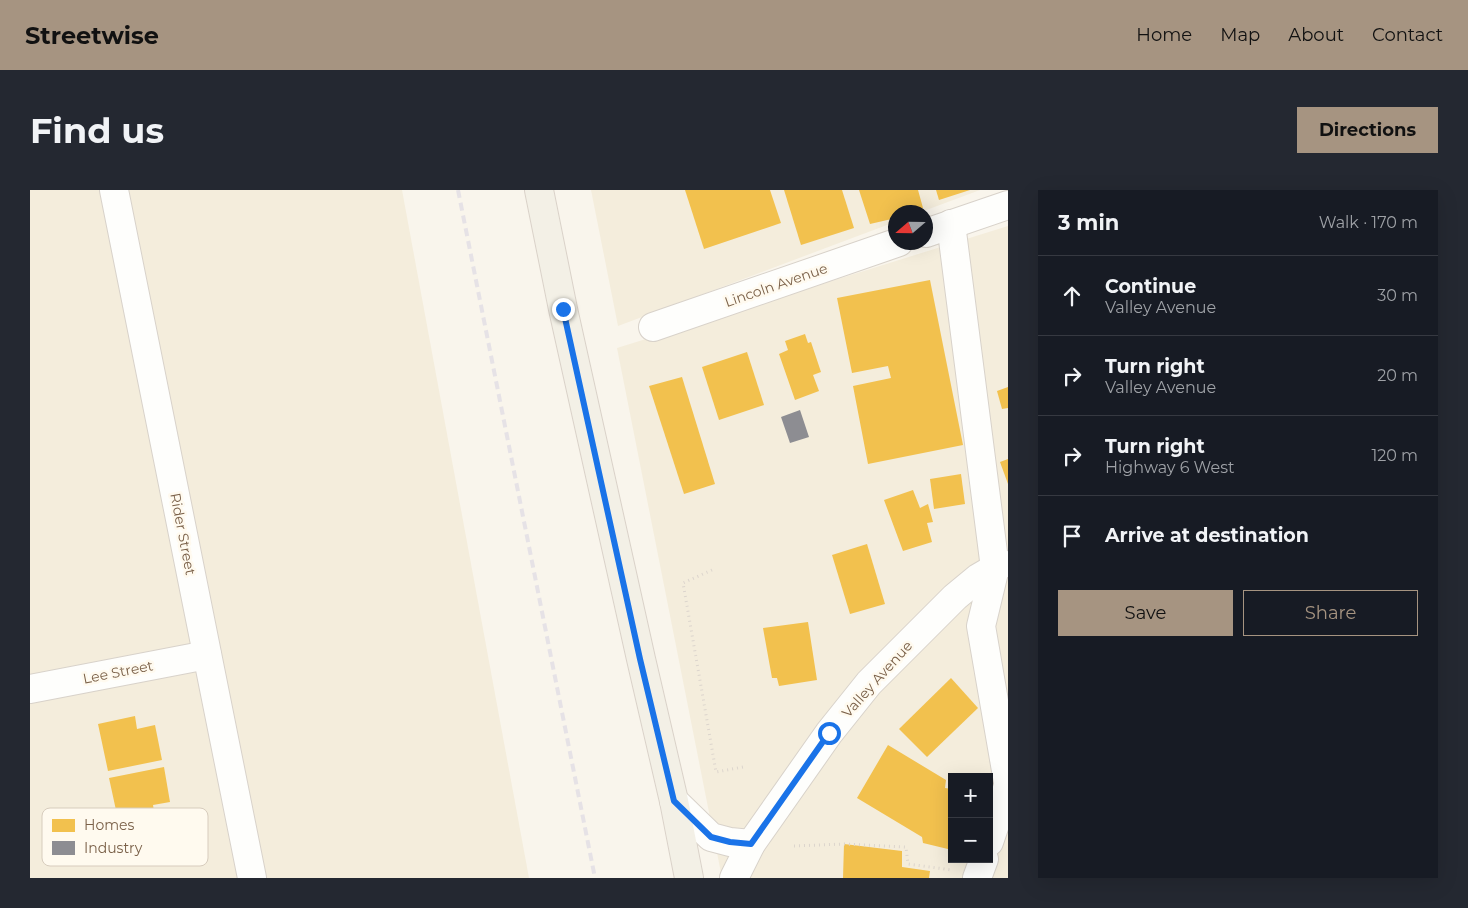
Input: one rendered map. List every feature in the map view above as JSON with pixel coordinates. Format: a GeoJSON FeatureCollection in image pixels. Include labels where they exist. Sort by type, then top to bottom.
{"type":"FeatureCollection","features":[{"type":"Feature","properties":{"kind":"main road"},"geometry":{"type":"LineString","coordinates":[[539,190],[586,416],[640,659],[674,801],[689,878]]}},
{"type":"Feature","properties":{"kind":"street","name":"Rider Street"},"geometry":{"type":"LineString","coordinates":[[114,190],[252,878]]}},
{"type":"Feature","properties":{"kind":"street"},"geometry":{"type":"LineString","coordinates":[[933,231],[1008,204]]}},
{"type":"Feature","properties":{"kind":"street"},"geometry":{"type":"LineString","coordinates":[[952,224],[1002,564],[981,626],[1008,782]]}},
{"type":"Feature","properties":{"kind":"street","name":"Lincoln Avenue"},"geometry":{"type":"LineString","coordinates":[[653,328],[888,246]]}},
{"type":"Feature","properties":{"kind":"street","name":"Valley Avenue"},"geometry":{"type":"LineString","coordinates":[[734,878],[751,844],[829,733],[869,683],[955,597],[978,578],[1002,564]]}},
{"type":"Feature","properties":{"kind":"street","name":"Lee Street"},"geometry":{"type":"LineString","coordinates":[[30,689],[207,655]]}},
{"type":"Feature","properties":{"kind":"street"},"geometry":{"type":"LineString","coordinates":[[993,830],[1008,786]]}},
{"type":"Feature","properties":{"kind":"street"},"geometry":{"type":"LineString","coordinates":[[674,801],[711,837],[730,842],[751,844]]}},
{"type":"Feature","properties":{"kind":"path"},"geometry":{"type":"LineString","coordinates":[[712,570],[683,583],[716,772],[743,766]]}},
{"type":"Feature","properties":{"kind":"path"},"geometry":{"type":"LineString","coordinates":[[794,846],[844,844],[906,847],[908,864],[980,870]]}},
{"type":"Feature","properties":{"kind":"shaded area"},"geometry":{"type":"Polygon","coordinates":[[[30,190],[402,190],[529,878],[30,878],[30,190]]]}},
{"type":"Feature","properties":{"kind":"shaded area"},"geometry":{"type":"Polygon","coordinates":[[[591,190],[980,190],[933,208],[933,205],[888,205],[888,225],[618,326],[591,190]]]}},
{"type":"Feature","properties":{"kind":"shaded area"},"geometry":{"type":"Polygon","coordinates":[[[1008,226],[1008,878],[722,878],[617,348],[1008,226]]]}},
{"type":"Feature","properties":{"kind":"building: Homes"},"geometry":{"type":"Polygon","coordinates":[[[685,190],[770,190],[781,223],[704,249],[685,190]]]}},
{"type":"Feature","properties":{"kind":"building: Homes"},"geometry":{"type":"Polygon","coordinates":[[[784,190],[842,190],[854,228],[801,245],[784,190]]]}},
{"type":"Feature","properties":{"kind":"building: Homes"},"geometry":{"type":"Polygon","coordinates":[[[859,190],[918,190],[922,205],[888,205],[888,220],[870,224],[859,190]]]}},
{"type":"Feature","properties":{"kind":"building: Homes"},"geometry":{"type":"Polygon","coordinates":[[[936,190],[970,190],[939,200],[936,190]]]}},
{"type":"Feature","properties":{"kind":"building: Homes"},"geometry":{"type":"Polygon","coordinates":[[[930,280],[963,445],[868,464],[853,386],[891,378],[888,366],[852,373],[837,298],[930,280]]]}},
{"type":"Feature","properties":{"kind":"building: Homes"},"geometry":{"type":"Polygon","coordinates":[[[805,334],[808,343],[811,342],[821,372],[813,375],[819,391],[795,400],[779,354],[788,350],[785,341],[805,334]]]}},
{"type":"Feature","properties":{"kind":"building: Homes"},"geometry":{"type":"Polygon","coordinates":[[[747,352],[764,405],[719,420],[702,367],[747,352]]]}},
{"type":"Feature","properties":{"kind":"building: Homes"},"geometry":{"type":"Polygon","coordinates":[[[682,377],[715,484],[684,494],[649,386],[682,377]]]}},
{"type":"Feature","properties":{"kind":"building: Homes"},"geometry":{"type":"Polygon","coordinates":[[[1008,387],[1008,408],[1002,409],[997,391],[1008,387]]]}},
{"type":"Feature","properties":{"kind":"building: Homes"},"geometry":{"type":"Polygon","coordinates":[[[1008,459],[1008,484],[1000,462],[1008,459]]]}},
{"type":"Feature","properties":{"kind":"building: Homes"},"geometry":{"type":"Polygon","coordinates":[[[961,474],[965,504],[934,509],[930,479],[961,474]]]}},
{"type":"Feature","properties":{"kind":"building: Homes"},"geometry":{"type":"Polygon","coordinates":[[[913,490],[920,508],[928,504],[933,522],[927,523],[932,542],[903,551],[884,500],[913,490]]]}},
{"type":"Feature","properties":{"kind":"building: Homes"},"geometry":{"type":"Polygon","coordinates":[[[867,544],[885,604],[850,614],[832,555],[867,544]]]}},
{"type":"Feature","properties":{"kind":"building: Homes"},"geometry":{"type":"Polygon","coordinates":[[[808,622],[817,680],[779,686],[777,678],[772,678],[763,628],[808,622]]]}},
{"type":"Feature","properties":{"kind":"building: Homes"},"geometry":{"type":"Polygon","coordinates":[[[951,678],[978,708],[927,757],[899,729],[951,678]]]}},
{"type":"Feature","properties":{"kind":"building: Homes"},"geometry":{"type":"Polygon","coordinates":[[[135,716],[137,729],[155,725],[162,760],[108,771],[98,724],[135,716]]]}},
{"type":"Feature","properties":{"kind":"building: Homes"},"geometry":{"type":"Polygon","coordinates":[[[888,745],[946,780],[945,788],[948,788],[948,849],[923,843],[922,837],[857,798],[888,745]]]}},
{"type":"Feature","properties":{"kind":"building: Homes"},"geometry":{"type":"Polygon","coordinates":[[[164,767],[170,802],[153,805],[154,808],[116,808],[109,778],[164,767]]]}},
{"type":"Feature","properties":{"kind":"building: Homes"},"geometry":{"type":"Polygon","coordinates":[[[844,844],[902,851],[902,867],[930,871],[929,878],[843,878],[844,844]]]}},
{"type":"Feature","properties":{"kind":"building: Industry"},"geometry":{"type":"Polygon","coordinates":[[[800,410],[809,437],[790,443],[781,417],[800,410]]]}},
{"type":"Feature","properties":{"kind":"railway"},"geometry":{"type":"LineString","coordinates":[[458,190],[595,878]]}},
{"type":"Feature","properties":{"kind":"route"},"geometry":{"type":"LineString","coordinates":[[563,309],[640,659],[674,801],[711,837],[730,842],[751,844],[829,733]]}}]}
